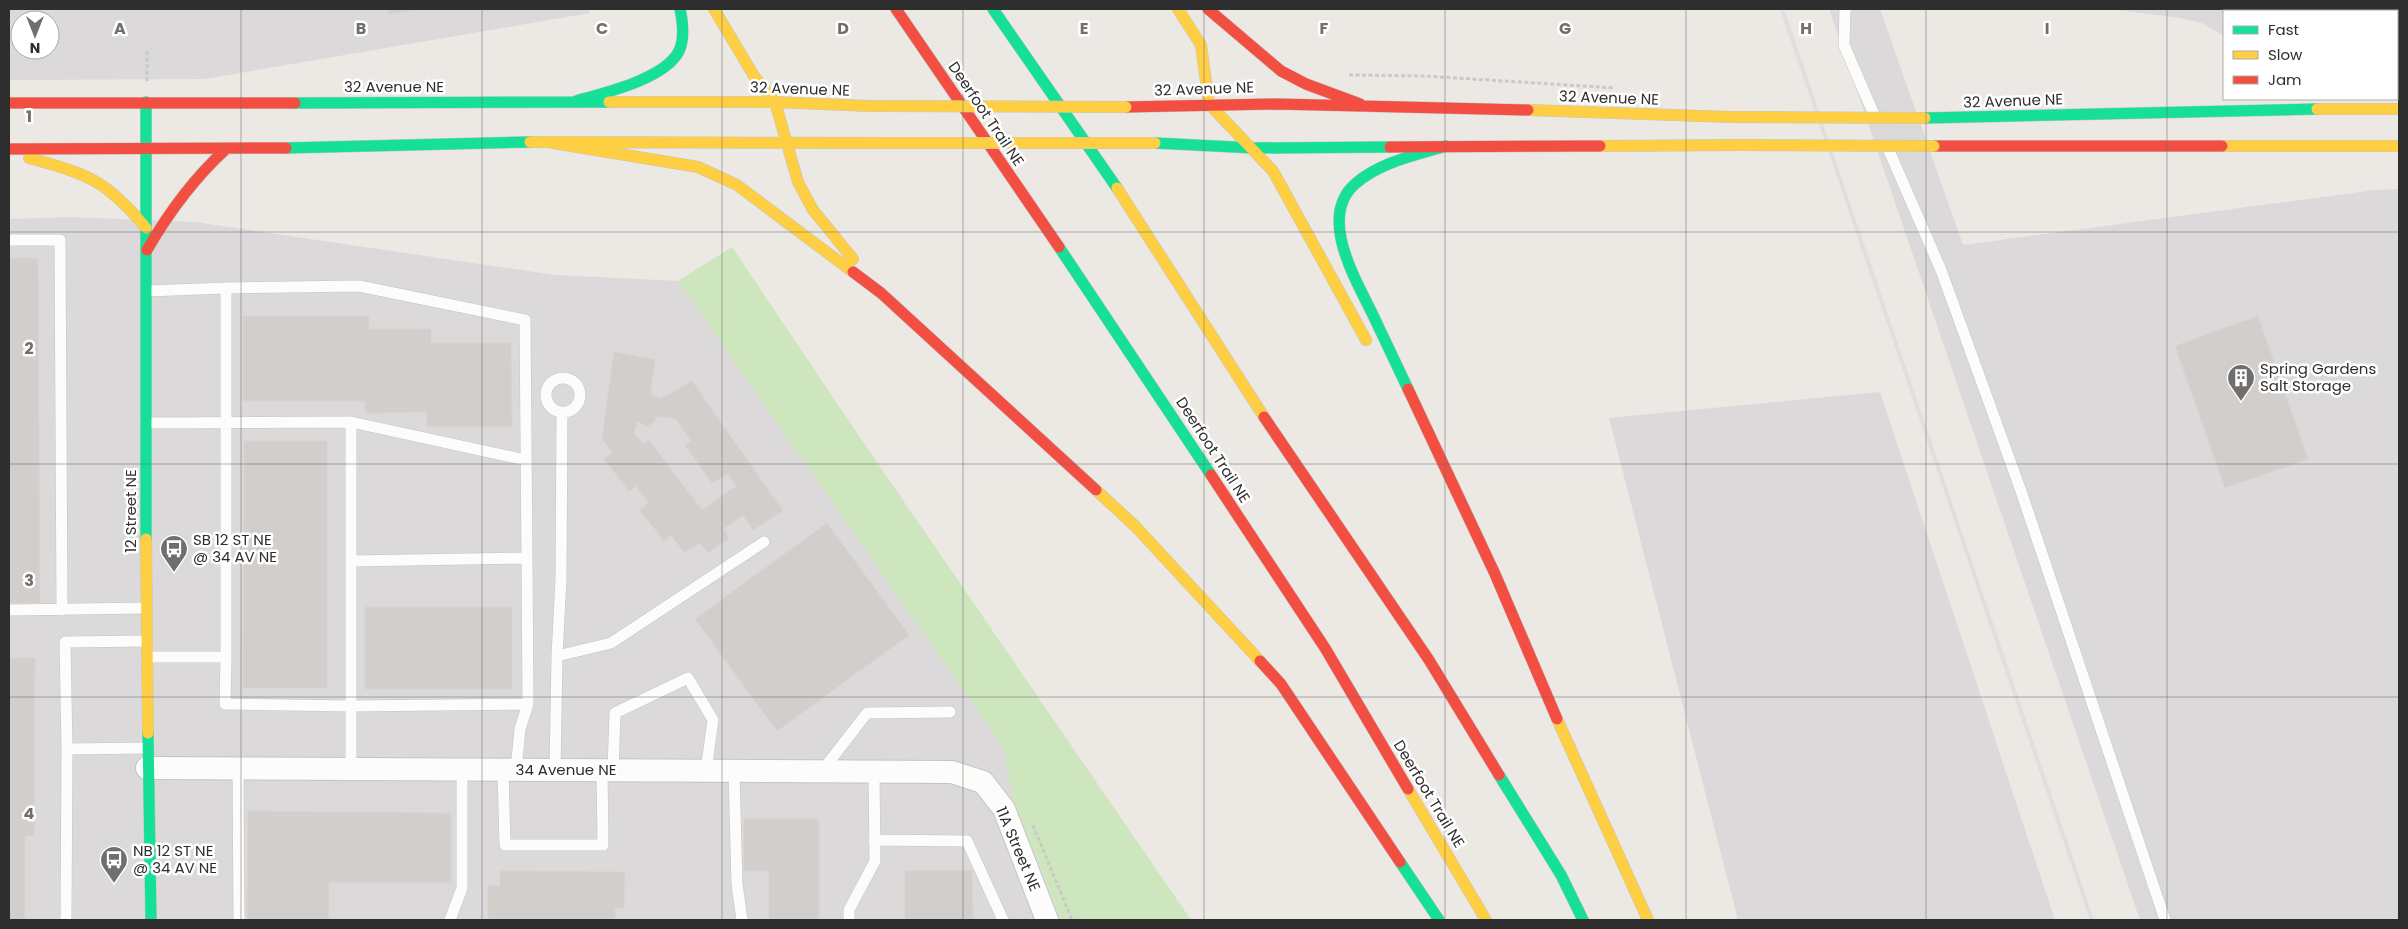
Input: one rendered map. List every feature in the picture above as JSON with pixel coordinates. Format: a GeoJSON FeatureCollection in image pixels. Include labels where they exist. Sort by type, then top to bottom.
{"type":"FeatureCollection","features":[{"type":"Feature","properties":{"kind":"main road"},"geometry":{"type":"LineString","coordinates":[[576,101],[638,82],[662,67],[677,54],[684,24],[680,9]]}},
{"type":"Feature","properties":{"kind":"main road"},"geometry":{"type":"LineString","coordinates":[[714,9],[754,76],[775,102],[798,182],[813,210],[881,293]]}},
{"type":"Feature","properties":{"kind":"main road","name":"Deerfoot Trail NE"},"geometry":{"type":"LineString","coordinates":[[896,9],[1100,308],[1325,648],[1486,920]]}},
{"type":"Feature","properties":{"kind":"main road"},"geometry":{"type":"LineString","coordinates":[[993,9],[1110,178],[1258,407],[1428,660],[1561,875],[1583,920]]}},
{"type":"Feature","properties":{"kind":"main road"},"geometry":{"type":"LineString","coordinates":[[1178,9],[1201,45],[1209,104],[1254,148],[1273,171],[1372,351]]}},
{"type":"Feature","properties":{"kind":"main road"},"geometry":{"type":"LineString","coordinates":[[1208,9],[1281,71],[1306,84],[1360,104]]}},
{"type":"Feature","properties":{"kind":"main road","name":"32 Avenue NE"},"geometry":{"type":"LineString","coordinates":[[9,103],[576,101],[775,102],[870,106],[1126,107],[1209,104],[1360,104],[1730,117],[1925,118],[2257,109],[2399,109]]}},
{"type":"Feature","properties":{"kind":"main road","name":"12 Street NE"},"geometry":{"type":"LineString","coordinates":[[146,102],[146,657],[151,920]]}},
{"type":"Feature","properties":{"kind":"main road"},"geometry":{"type":"LineString","coordinates":[[548,142],[698,167],[738,184],[881,293],[1134,526],[1281,684],[1439,920]]}},
{"type":"Feature","properties":{"kind":"main road"},"geometry":{"type":"LineString","coordinates":[[9,150],[548,142],[1155,143],[1254,148],[1741,145],[2399,146]]}},
{"type":"Feature","properties":{"kind":"main road"},"geometry":{"type":"LineString","coordinates":[[1446,146],[1389,165],[1362,177],[1348,192],[1340,209],[1340,230],[1345,256],[1495,574],[1581,774],[1648,920]]}},
{"type":"Feature","properties":{"kind":"main road"},"geometry":{"type":"LineString","coordinates":[[146,251],[169,211],[189,182],[226,148]]}},
{"type":"Feature","properties":{"kind":"main road"},"geometry":{"type":"LineString","coordinates":[[9,150],[69,170],[100,183],[115,193],[146,228]]}},
{"type":"Feature","properties":{"kind":"main road"},"geometry":{"type":"LineString","coordinates":[[1405,411],[1495,574]]}},
{"type":"Feature","properties":{"kind":"street","name":"34 Avenue NE"},"geometry":{"type":"LineString","coordinates":[[148,758],[238,769],[952,772],[983,782]]}},
{"type":"Feature","properties":{"kind":"street","name":"11A Street NE"},"geometry":{"type":"LineString","coordinates":[[983,782],[1004,809],[1047,920]]}},
{"type":"Feature","properties":{"kind":"lane"},"geometry":{"type":"LineString","coordinates":[[1845,9],[1844,45],[1941,270],[2020,491],[2165,920]]}},
{"type":"Feature","properties":{"kind":"lane"},"geometry":{"type":"LineString","coordinates":[[9,240],[60,240],[62,610]]}},
{"type":"Feature","properties":{"kind":"lane"},"geometry":{"type":"LineString","coordinates":[[147,291],[359,286],[525,320],[528,704],[510,770],[505,844],[603,844],[608,770],[615,713],[688,678],[713,720],[706,771]]}},
{"type":"Feature","properties":{"kind":"lane"},"geometry":{"type":"LineString","coordinates":[[226,288],[228,422],[225,704],[351,706],[528,704]]}},
{"type":"Feature","properties":{"kind":"lane"},"geometry":{"type":"LineString","coordinates":[[555,770],[556,656],[561,579],[562,412]]}},
{"type":"Feature","properties":{"kind":"lane"},"geometry":{"type":"LineString","coordinates":[[146,423],[351,422],[526,460]]}},
{"type":"Feature","properties":{"kind":"lane"},"geometry":{"type":"LineString","coordinates":[[351,422],[351,770]]}},
{"type":"Feature","properties":{"kind":"lane"},"geometry":{"type":"LineString","coordinates":[[556,656],[611,643],[764,542]]}},
{"type":"Feature","properties":{"kind":"lane"},"geometry":{"type":"LineString","coordinates":[[351,561],[527,558]]}},
{"type":"Feature","properties":{"kind":"lane"},"geometry":{"type":"LineString","coordinates":[[9,610],[146,608]]}},
{"type":"Feature","properties":{"kind":"lane"},"geometry":{"type":"LineString","coordinates":[[66,920],[67,749],[65,642],[146,641]]}},
{"type":"Feature","properties":{"kind":"lane"},"geometry":{"type":"LineString","coordinates":[[146,657],[226,657]]}},
{"type":"Feature","properties":{"kind":"lane"},"geometry":{"type":"LineString","coordinates":[[822,771],[867,713],[950,712]]}},
{"type":"Feature","properties":{"kind":"lane"},"geometry":{"type":"LineString","coordinates":[[67,749],[148,758]]}},
{"type":"Feature","properties":{"kind":"lane"},"geometry":{"type":"LineString","coordinates":[[238,769],[239,920]]}},
{"type":"Feature","properties":{"kind":"lane"},"geometry":{"type":"LineString","coordinates":[[450,920],[462,888],[462,770]]}},
{"type":"Feature","properties":{"kind":"lane"},"geometry":{"type":"LineString","coordinates":[[734,771],[737,884],[742,920]]}},
{"type":"Feature","properties":{"kind":"lane"},"geometry":{"type":"LineString","coordinates":[[849,920],[849,910],[874,861],[874,771]]}},
{"type":"Feature","properties":{"kind":"lane"},"geometry":{"type":"LineString","coordinates":[[874,840],[967,841],[1003,920]]}},
{"type":"Feature","properties":{"kind":"path"},"geometry":{"type":"LineString","coordinates":[[146,102],[147,51]]}},
{"type":"Feature","properties":{"kind":"path"},"geometry":{"type":"LineString","coordinates":[[1341,74],[1435,76],[1600,86],[1619,89]]}},
{"type":"Feature","properties":{"kind":"shaded area"},"geometry":{"type":"Polygon","coordinates":[[[9,9],[588,9],[590,13],[205,79],[9,80],[9,9]]]}},
{"type":"Feature","properties":{"kind":"shaded area"},"geometry":{"type":"Polygon","coordinates":[[[1829,9],[1880,9],[1963,245],[2375,190],[2399,189],[2399,920],[2140,920],[1829,9]]]}},
{"type":"Feature","properties":{"kind":"shaded area"},"geometry":{"type":"Polygon","coordinates":[[[2111,9],[2399,9],[2399,70],[2398,10],[2223,10],[2223,35],[2202,23],[2180,18],[2111,9]]]}},
{"type":"Feature","properties":{"kind":"shaded area"},"geometry":{"type":"Polygon","coordinates":[[[70,217],[195,222],[555,275],[678,281],[1003,747],[1014,801],[1061,920],[9,920],[9,219],[70,217]]]}},
{"type":"Feature","properties":{"kind":"shaded area"},"geometry":{"type":"Polygon","coordinates":[[[1880,392],[2055,920],[1738,920],[1609,418],[1880,392]]]}},
{"type":"Feature","properties":{"kind":"green space"},"geometry":{"type":"Polygon","coordinates":[[[732,247],[859,436],[1191,920],[1061,920],[1014,801],[1003,747],[678,281],[732,247]]]}},
{"type":"Feature","properties":{"kind":"building"},"geometry":{"type":"Polygon","coordinates":[[[388,9],[419,9],[389,14],[388,9]]]}},
{"type":"Feature","properties":{"kind":"building"},"geometry":{"type":"Polygon","coordinates":[[[9,258],[38,258],[40,603],[9,603],[9,258]]]}},
{"type":"Feature","properties":{"kind":"building"},"geometry":{"type":"Polygon","coordinates":[[[243,316],[369,316],[369,329],[431,329],[431,343],[511,343],[512,427],[427,427],[427,412],[365,413],[365,401],[243,401],[243,316]]]}},
{"type":"Feature","properties":{"kind":"building","name":"Spring Gardens Salt Storage"},"geometry":{"type":"Polygon","coordinates":[[[2258,316],[2308,459],[2225,488],[2175,346],[2258,316]]]}},
{"type":"Feature","properties":{"kind":"building"},"geometry":{"type":"Polygon","coordinates":[[[614,352],[655,360],[650,394],[661,399],[692,381],[783,511],[753,530],[743,515],[723,529],[729,538],[708,553],[700,543],[684,552],[671,535],[664,541],[640,510],[649,503],[636,486],[629,491],[604,459],[612,452],[602,439],[614,352]],[[656,416],[655,421],[648,426],[637,422],[634,434],[644,444],[649,440],[702,510],[736,486],[728,474],[712,483],[685,445],[691,441],[676,419],[656,416]]]}},
{"type":"Feature","properties":{"kind":"building"},"geometry":{"type":"Polygon","coordinates":[[[244,441],[327,441],[327,688],[243,688],[244,441]]]}},
{"type":"Feature","properties":{"kind":"building"},"geometry":{"type":"Polygon","coordinates":[[[827,523],[909,635],[777,731],[695,619],[827,523]]]}},
{"type":"Feature","properties":{"kind":"building"},"geometry":{"type":"Polygon","coordinates":[[[365,607],[512,607],[512,689],[365,689],[365,607]]]}},
{"type":"Feature","properties":{"kind":"building"},"geometry":{"type":"Polygon","coordinates":[[[9,658],[35,658],[34,835],[25,836],[25,920],[9,920],[9,658]]]}},
{"type":"Feature","properties":{"kind":"building"},"geometry":{"type":"Polygon","coordinates":[[[248,811],[451,813],[451,883],[329,882],[329,920],[247,920],[248,811]]]}},
{"type":"Feature","properties":{"kind":"building"},"geometry":{"type":"Polygon","coordinates":[[[744,819],[819,819],[819,920],[769,920],[769,871],[744,871],[744,819]]]}},
{"type":"Feature","properties":{"kind":"building"},"geometry":{"type":"Polygon","coordinates":[[[972,870],[973,920],[905,920],[905,871],[972,870]]]}},
{"type":"Feature","properties":{"kind":"building"},"geometry":{"type":"Polygon","coordinates":[[[500,871],[625,872],[624,908],[615,908],[615,920],[488,920],[488,886],[500,886],[500,871]]]}},
{"type":"Feature","properties":{"kind":"railway"},"geometry":{"type":"LineString","coordinates":[[1782,9],[2092,920]]}},
{"type":"Feature","properties":{"kind":"traffic: fast"},"geometry":{"type":"LineString","coordinates":[[576,101],[633,84],[661,70],[672,61],[679,51],[683,36],[680,9]]}},
{"type":"Feature","properties":{"kind":"traffic: fast"},"geometry":{"type":"LineString","coordinates":[[993,9],[1117,188]]}},
{"type":"Feature","properties":{"kind":"traffic: fast"},"geometry":{"type":"LineString","coordinates":[[146,102],[146,539]]}},
{"type":"Feature","properties":{"kind":"traffic: fast"},"geometry":{"type":"LineString","coordinates":[[295,103],[609,102]]}},
{"type":"Feature","properties":{"kind":"traffic: fast"},"geometry":{"type":"LineString","coordinates":[[1925,118],[2317,109]]}},
{"type":"Feature","properties":{"kind":"traffic: fast"},"geometry":{"type":"LineString","coordinates":[[286,148],[530,142]]}},
{"type":"Feature","properties":{"kind":"traffic: fast"},"geometry":{"type":"LineString","coordinates":[[1155,143],[1254,148],[1390,147]]}},
{"type":"Feature","properties":{"kind":"traffic: fast"},"geometry":{"type":"LineString","coordinates":[[1408,389],[1349,266],[1343,248],[1340,213],[1344,198],[1355,184],[1365,176],[1399,160],[1446,146]]}},
{"type":"Feature","properties":{"kind":"traffic: fast"},"geometry":{"type":"LineString","coordinates":[[1059,247],[1211,475]]}},
{"type":"Feature","properties":{"kind":"traffic: fast"},"geometry":{"type":"LineString","coordinates":[[148,733],[151,920]]}},
{"type":"Feature","properties":{"kind":"traffic: fast"},"geometry":{"type":"LineString","coordinates":[[1499,775],[1561,875],[1583,920]]}},
{"type":"Feature","properties":{"kind":"traffic: fast"},"geometry":{"type":"LineString","coordinates":[[1400,862],[1439,920]]}},
{"type":"Feature","properties":{"kind":"traffic: slow"},"geometry":{"type":"LineString","coordinates":[[714,9],[754,76],[775,102],[798,182],[813,210],[853,259]]}},
{"type":"Feature","properties":{"kind":"traffic: slow"},"geometry":{"type":"LineString","coordinates":[[1178,9],[1201,45],[1209,104],[1273,171],[1366,340]]}},
{"type":"Feature","properties":{"kind":"traffic: slow"},"geometry":{"type":"LineString","coordinates":[[609,102],[775,102],[869,106]]}},
{"type":"Feature","properties":{"kind":"traffic: slow"},"geometry":{"type":"LineString","coordinates":[[869,106],[1126,107]]}},
{"type":"Feature","properties":{"kind":"traffic: slow"},"geometry":{"type":"LineString","coordinates":[[2317,109],[2399,109]]}},
{"type":"Feature","properties":{"kind":"traffic: slow"},"geometry":{"type":"LineString","coordinates":[[1528,110],[1730,117]]}},
{"type":"Feature","properties":{"kind":"traffic: slow"},"geometry":{"type":"LineString","coordinates":[[1730,117],[1925,118]]}},
{"type":"Feature","properties":{"kind":"traffic: slow"},"geometry":{"type":"LineString","coordinates":[[530,142],[894,143]]}},
{"type":"Feature","properties":{"kind":"traffic: slow"},"geometry":{"type":"LineString","coordinates":[[547,142],[698,167],[737,185],[853,272]]}},
{"type":"Feature","properties":{"kind":"traffic: slow"},"geometry":{"type":"LineString","coordinates":[[894,143],[1155,143]]}},
{"type":"Feature","properties":{"kind":"traffic: slow"},"geometry":{"type":"LineString","coordinates":[[1600,146],[1741,145]]}},
{"type":"Feature","properties":{"kind":"traffic: slow"},"geometry":{"type":"LineString","coordinates":[[1741,145],[1934,146]]}},
{"type":"Feature","properties":{"kind":"traffic: slow"},"geometry":{"type":"LineString","coordinates":[[2222,146],[2399,146]]}},
{"type":"Feature","properties":{"kind":"traffic: slow"},"geometry":{"type":"LineString","coordinates":[[29,158],[67,169],[95,181],[119,199],[146,228]]}},
{"type":"Feature","properties":{"kind":"traffic: slow"},"geometry":{"type":"LineString","coordinates":[[1117,188],[1264,417]]}},
{"type":"Feature","properties":{"kind":"traffic: slow"},"geometry":{"type":"LineString","coordinates":[[1096,490],[1135,526],[1260,661]]}},
{"type":"Feature","properties":{"kind":"traffic: slow"},"geometry":{"type":"LineString","coordinates":[[146,539],[148,733]]}},
{"type":"Feature","properties":{"kind":"traffic: slow"},"geometry":{"type":"LineString","coordinates":[[1557,719],[1648,920]]}},
{"type":"Feature","properties":{"kind":"traffic: slow"},"geometry":{"type":"LineString","coordinates":[[1408,789],[1486,920]]}},
{"type":"Feature","properties":{"kind":"traffic: jam"},"geometry":{"type":"LineString","coordinates":[[896,9],[1059,247]]}},
{"type":"Feature","properties":{"kind":"traffic: jam"},"geometry":{"type":"LineString","coordinates":[[1208,9],[1281,71],[1306,84],[1360,104]]}},
{"type":"Feature","properties":{"kind":"traffic: jam"},"geometry":{"type":"LineString","coordinates":[[9,103],[295,103]]}},
{"type":"Feature","properties":{"kind":"traffic: jam"},"geometry":{"type":"LineString","coordinates":[[1126,107],[1277,104],[1528,110]]}},
{"type":"Feature","properties":{"kind":"traffic: jam"},"geometry":{"type":"LineString","coordinates":[[1390,147],[1600,146]]}},
{"type":"Feature","properties":{"kind":"traffic: jam"},"geometry":{"type":"LineString","coordinates":[[1934,146],[2222,146]]}},
{"type":"Feature","properties":{"kind":"traffic: jam"},"geometry":{"type":"LineString","coordinates":[[9,149],[286,148]]}},
{"type":"Feature","properties":{"kind":"traffic: jam"},"geometry":{"type":"LineString","coordinates":[[147,250],[182,196],[226,149]]}},
{"type":"Feature","properties":{"kind":"traffic: jam"},"geometry":{"type":"LineString","coordinates":[[853,272],[881,293],[1096,490]]}},
{"type":"Feature","properties":{"kind":"traffic: jam"},"geometry":{"type":"LineString","coordinates":[[1408,389],[1495,574],[1557,719]]}},
{"type":"Feature","properties":{"kind":"traffic: jam"},"geometry":{"type":"LineString","coordinates":[[1264,417],[1429,660],[1499,775]]}},
{"type":"Feature","properties":{"kind":"traffic: jam"},"geometry":{"type":"LineString","coordinates":[[1211,475],[1325,648],[1408,789]]}},
{"type":"Feature","properties":{"kind":"traffic: jam"},"geometry":{"type":"LineString","coordinates":[[1260,661],[1281,684],[1400,862]]}},
{"type":"Feature","properties":{"kind":"place","name":"Spring Gardens Salt Storage"},"geometry":{"type":"Point","coordinates":[2241,402]}},
{"type":"Feature","properties":{"kind":"place","name":"SB 12 ST NE @ 34 AV NE"},"geometry":{"type":"Point","coordinates":[174,573]}},
{"type":"Feature","properties":{"kind":"place","name":"NB 12 ST NE @ 34 AV NE"},"geometry":{"type":"Point","coordinates":[114,884]}}]}
